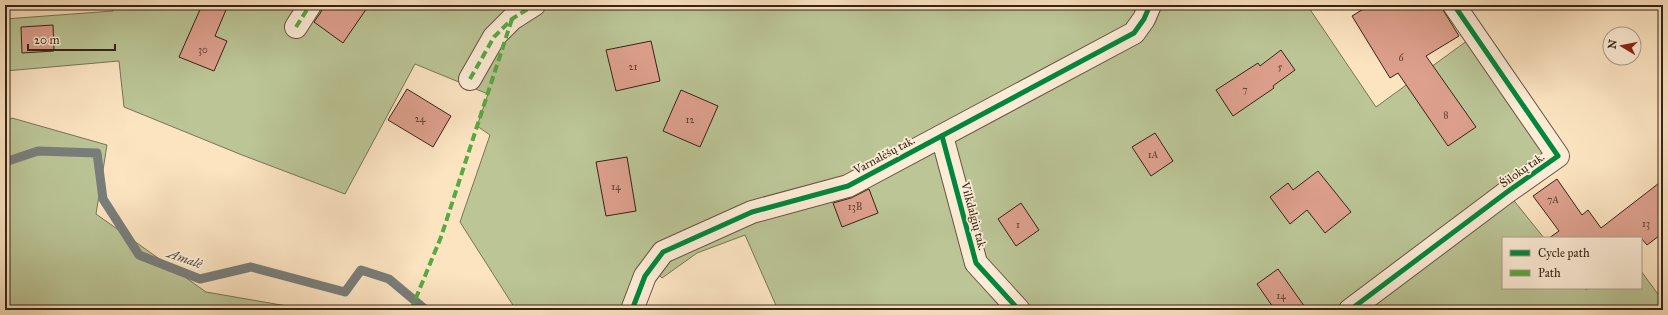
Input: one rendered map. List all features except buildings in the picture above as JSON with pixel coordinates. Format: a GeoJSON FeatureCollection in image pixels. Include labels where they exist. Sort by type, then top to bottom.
{"type":"FeatureCollection","features":[{"type":"Feature","properties":{"kind":"street"},"geometry":{"type":"LineString","coordinates":[[296,27],[310,5]]}},
{"type":"Feature","properties":{"kind":"street"},"geometry":{"type":"LineString","coordinates":[[470,79],[494,37],[512,19],[534,5]]}},
{"type":"Feature","properties":{"kind":"street","name":"Varnalėšų tak."},"geometry":{"type":"LineString","coordinates":[[632,310],[645,276],[663,252],[752,212],[848,186],[1134,33],[1144,19],[1150,5]]}},
{"type":"Feature","properties":{"kind":"street","name":"Šilokų tak."},"geometry":{"type":"LineString","coordinates":[[1350,310],[1507,192],[1558,156],[1454,5]]}},
{"type":"Feature","properties":{"kind":"street","name":"Vilkdalgių tak."},"geometry":{"type":"LineString","coordinates":[[942,136],[976,263],[1019,310]]}},
{"type":"Feature","properties":{"kind":"green space"},"geometry":{"type":"Polygon","coordinates":[[[112,5],[1307,5],[1376,107],[1475,35],[1558,156],[1507,192],[1543,237],[1502,237],[1502,289],[1642,289],[1642,272],[1663,301],[1663,310],[778,310],[745,235],[697,253],[662,278],[644,261],[622,310],[516,310],[460,222],[490,135],[477,126],[488,94],[415,64],[345,194],[242,155],[124,107],[119,61],[5,71],[5,19],[113,11],[112,5]]]}},
{"type":"Feature","properties":{"kind":"green space"},"geometry":{"type":"Polygon","coordinates":[[[12,118],[107,145],[96,214],[206,292],[310,310],[5,310],[5,122],[12,118]]]}},
{"type":"Feature","properties":{"kind":"waterway","name":"Amalė"},"geometry":{"type":"LineString","coordinates":[[5,162],[38,151],[97,153],[103,199],[139,255],[200,279],[251,267],[345,292],[361,270],[389,279],[426,310]]}},
{"type":"Feature","properties":{"kind":"marked path"},"geometry":{"type":"LineString","coordinates":[[296,27],[310,5]]}},
{"type":"Feature","properties":{"kind":"marked path"},"geometry":{"type":"LineString","coordinates":[[470,79],[494,37],[512,19],[534,5]]}},
{"type":"Feature","properties":{"kind":"marked path"},"geometry":{"type":"LineString","coordinates":[[411,310],[441,237],[512,19]]}},
{"type":"Feature","properties":{"kind":"cycle path"},"geometry":{"type":"LineString","coordinates":[[632,310],[645,276],[663,252],[752,212],[848,186],[1134,33],[1144,19],[1150,5]]}},
{"type":"Feature","properties":{"kind":"cycle path"},"geometry":{"type":"LineString","coordinates":[[1350,310],[1507,192],[1558,156],[1454,5]]}},
{"type":"Feature","properties":{"kind":"cycle path"},"geometry":{"type":"LineString","coordinates":[[942,136],[976,263],[1019,310]]}}]}
